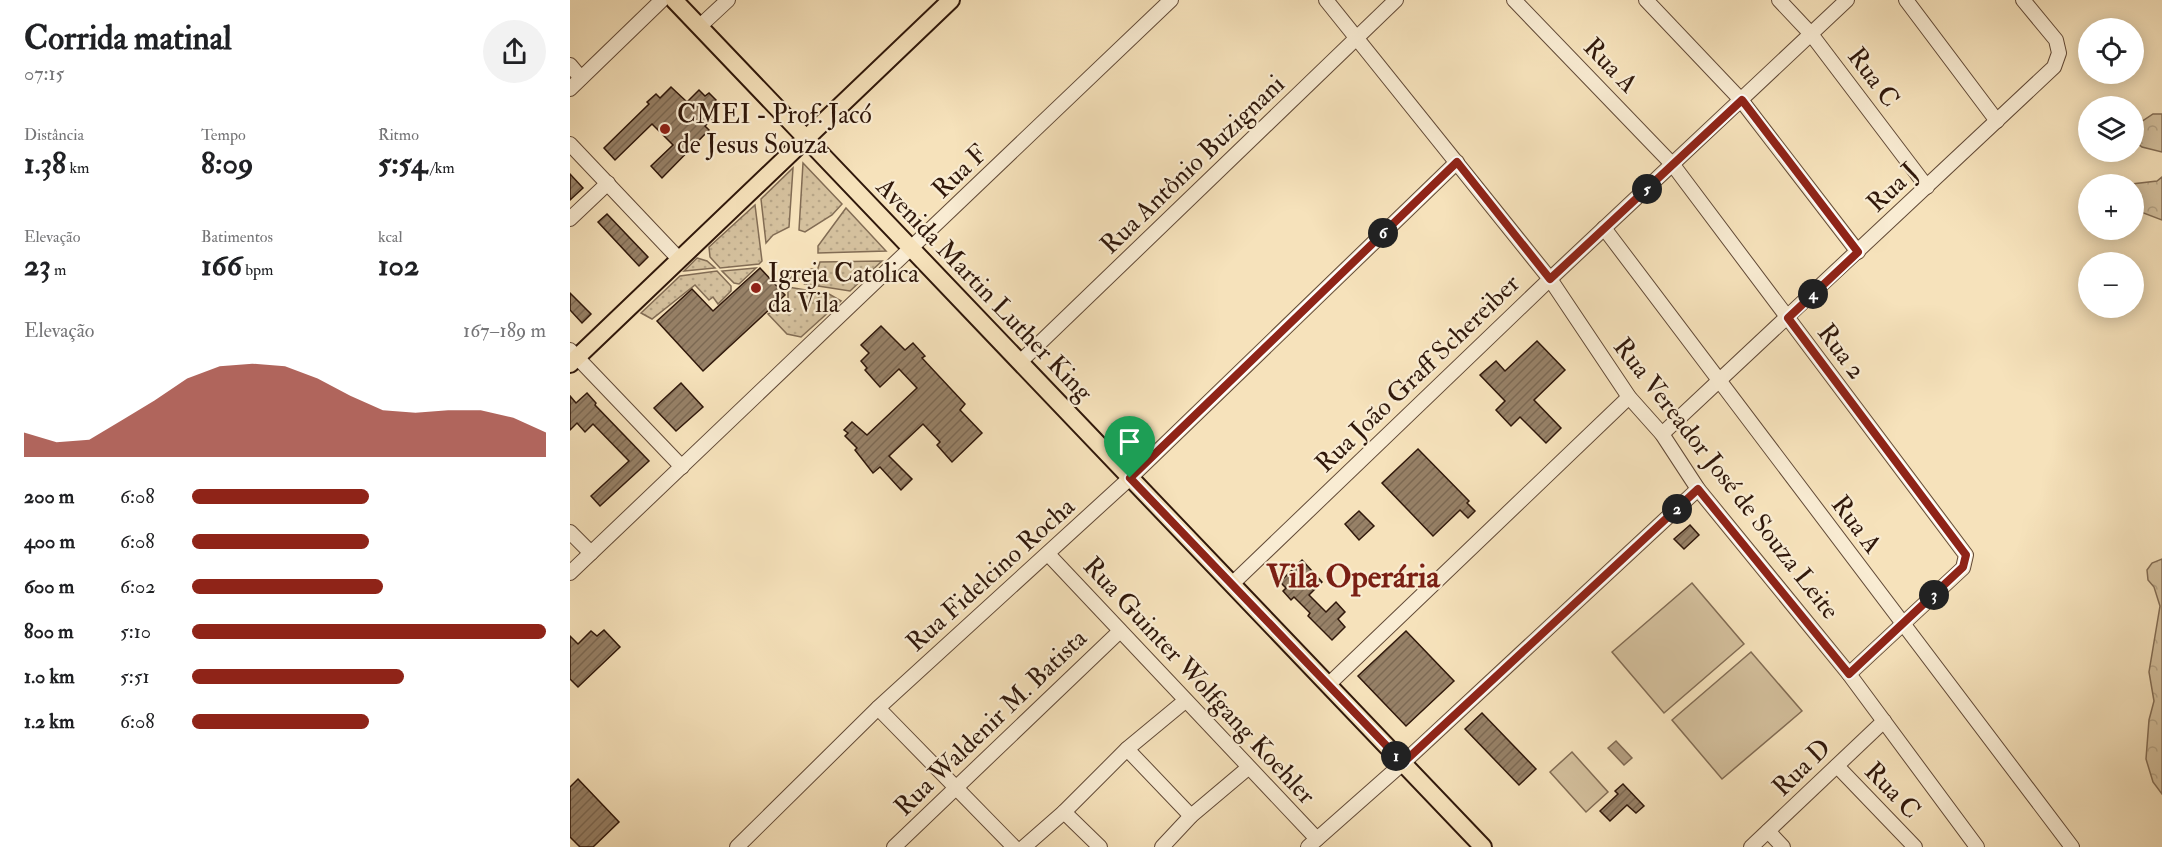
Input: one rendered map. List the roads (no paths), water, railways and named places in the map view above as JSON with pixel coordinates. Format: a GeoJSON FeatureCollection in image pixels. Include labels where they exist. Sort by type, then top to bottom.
{"type":"FeatureCollection","features":[{"type":"Feature","properties":{"kind":"main road","name":"Avenida Martin Luther King"},"geometry":{"type":"LineString","coordinates":[[674,0],[1483,847]]}},
{"type":"Feature","properties":{"kind":"main road"},"geometry":{"type":"LineString","coordinates":[[572,357],[679,259],[951,0]]}},
{"type":"Feature","properties":{"kind":"street"},"geometry":{"type":"LineString","coordinates":[[570,88],[662,0]]}},
{"type":"Feature","properties":{"kind":"street"},"geometry":{"type":"LineString","coordinates":[[700,26],[729,0]]}},
{"type":"Feature","properties":{"kind":"street","name":"Rua F"},"geometry":{"type":"LineString","coordinates":[[570,573],[1171,0]]}},
{"type":"Feature","properties":{"kind":"street","name":"Rua Vereador José de Souza Leite"},"geometry":{"type":"LineString","coordinates":[[1326,0],[1550,279],[1629,397],[1662,434],[1698,489],[1849,674],[1977,847]]}},
{"type":"Feature","properties":{"kind":"street","name":"Rua Antônio Buzignani"},"geometry":{"type":"LineString","coordinates":[[1020,362],[1396,0]]}},
{"type":"Feature","properties":{"kind":"street","name":"Rua A"},"geometry":{"type":"LineString","coordinates":[[1514,0],[1673,165]]}},
{"type":"Feature","properties":{"kind":"street"},"geometry":{"type":"LineString","coordinates":[[1646,0],[1742,100],[1858,252]]}},
{"type":"Feature","properties":{"kind":"street","name":"Rua C"},"geometry":{"type":"LineString","coordinates":[[1779,0],[1811,34],[1927,187]]}},
{"type":"Feature","properties":{"kind":"street","name":"Rua João Graff Schereiber"},"geometry":{"type":"LineString","coordinates":[[1232,584],[1550,279],[1847,0]]}},
{"type":"Feature","properties":{"kind":"street"},"geometry":{"type":"LineString","coordinates":[[1906,0],[1997,121]]}},
{"type":"Feature","properties":{"kind":"street","name":"Rua J"},"geometry":{"type":"LineString","coordinates":[[1662,434],[2054,67],[2059,53],[2056,40],[2023,0]]}},
{"type":"Feature","properties":{"kind":"street"},"geometry":{"type":"LineString","coordinates":[[570,65],[581,78]]}},
{"type":"Feature","properties":{"kind":"street"},"geometry":{"type":"LineString","coordinates":[[570,144],[679,259]]}},
{"type":"Feature","properties":{"kind":"street","name":"Rua Fidelcino Rocha"},"geometry":{"type":"LineString","coordinates":[[737,847],[878,708],[1130,478],[1457,162]]}},
{"type":"Feature","properties":{"kind":"street","name":"Rua 2"},"geometry":{"type":"LineString","coordinates":[[1673,165],[1966,555],[1963,567],[1903,624]]}},
{"type":"Feature","properties":{"kind":"street"},"geometry":{"type":"LineString","coordinates":[[570,219],[608,183]]}},
{"type":"Feature","properties":{"kind":"street","name":"Rua A"},"geometry":{"type":"LineString","coordinates":[[1604,228],[2072,847]]}},
{"type":"Feature","properties":{"kind":"street"},"geometry":{"type":"LineString","coordinates":[[572,357],[682,467]]}},
{"type":"Feature","properties":{"kind":"street"},"geometry":{"type":"LineString","coordinates":[[1329,686],[1629,397]]}},
{"type":"Feature","properties":{"kind":"street"},"geometry":{"type":"LineString","coordinates":[[1312,843],[1403,763],[1698,489]]}},
{"type":"Feature","properties":{"kind":"street"},"geometry":{"type":"LineString","coordinates":[[570,532],[591,554]]}},
{"type":"Feature","properties":{"kind":"street","name":"Rua Guinter Wolfgang Koehler"},"geometry":{"type":"LineString","coordinates":[[1048,554],[1248,768],[1312,843]]}},
{"type":"Feature","properties":{"kind":"street"},"geometry":{"type":"LineString","coordinates":[[1849,674],[1903,624]]}},
{"type":"Feature","properties":{"kind":"street","name":"Rua Waldenir M. Batista"},"geometry":{"type":"LineString","coordinates":[[894,847],[1120,631]]}},
{"type":"Feature","properties":{"kind":"street"},"geometry":{"type":"LineString","coordinates":[[1024,847],[1065,812],[1127,749],[1185,701]]}},
{"type":"Feature","properties":{"kind":"street"},"geometry":{"type":"LineString","coordinates":[[878,708],[1014,847]]}},
{"type":"Feature","properties":{"kind":"street","name":"Rua D"},"geometry":{"type":"LineString","coordinates":[[1751,847],[1884,721]]}},
{"type":"Feature","properties":{"kind":"street"},"geometry":{"type":"LineString","coordinates":[[1127,749],[1191,816]]}},
{"type":"Feature","properties":{"kind":"street","name":"Rua C"},"geometry":{"type":"LineString","coordinates":[[1837,766],[1915,847]]}},
{"type":"Feature","properties":{"kind":"street"},"geometry":{"type":"LineString","coordinates":[[1162,847],[1191,816],[1248,768]]}},
{"type":"Feature","properties":{"kind":"street"},"geometry":{"type":"LineString","coordinates":[[1065,812],[1100,847]]}},
{"type":"Feature","properties":{"kind":"street"},"geometry":{"type":"LineString","coordinates":[[1768,831],[1783,847]]}},
{"type":"Feature","properties":{"kind":"place","name":"CMEI - Prof. Jacó de Jesus Souza"},"geometry":{"type":"Point","coordinates":[665,129]}},
{"type":"Feature","properties":{"kind":"place","name":"Igreja Catolica da Vila"},"geometry":{"type":"Point","coordinates":[756,288]}},
{"type":"Feature","properties":{"kind":"district","name":"Vila Operária"},"geometry":{"type":"Point","coordinates":[1353,576]}}]}
